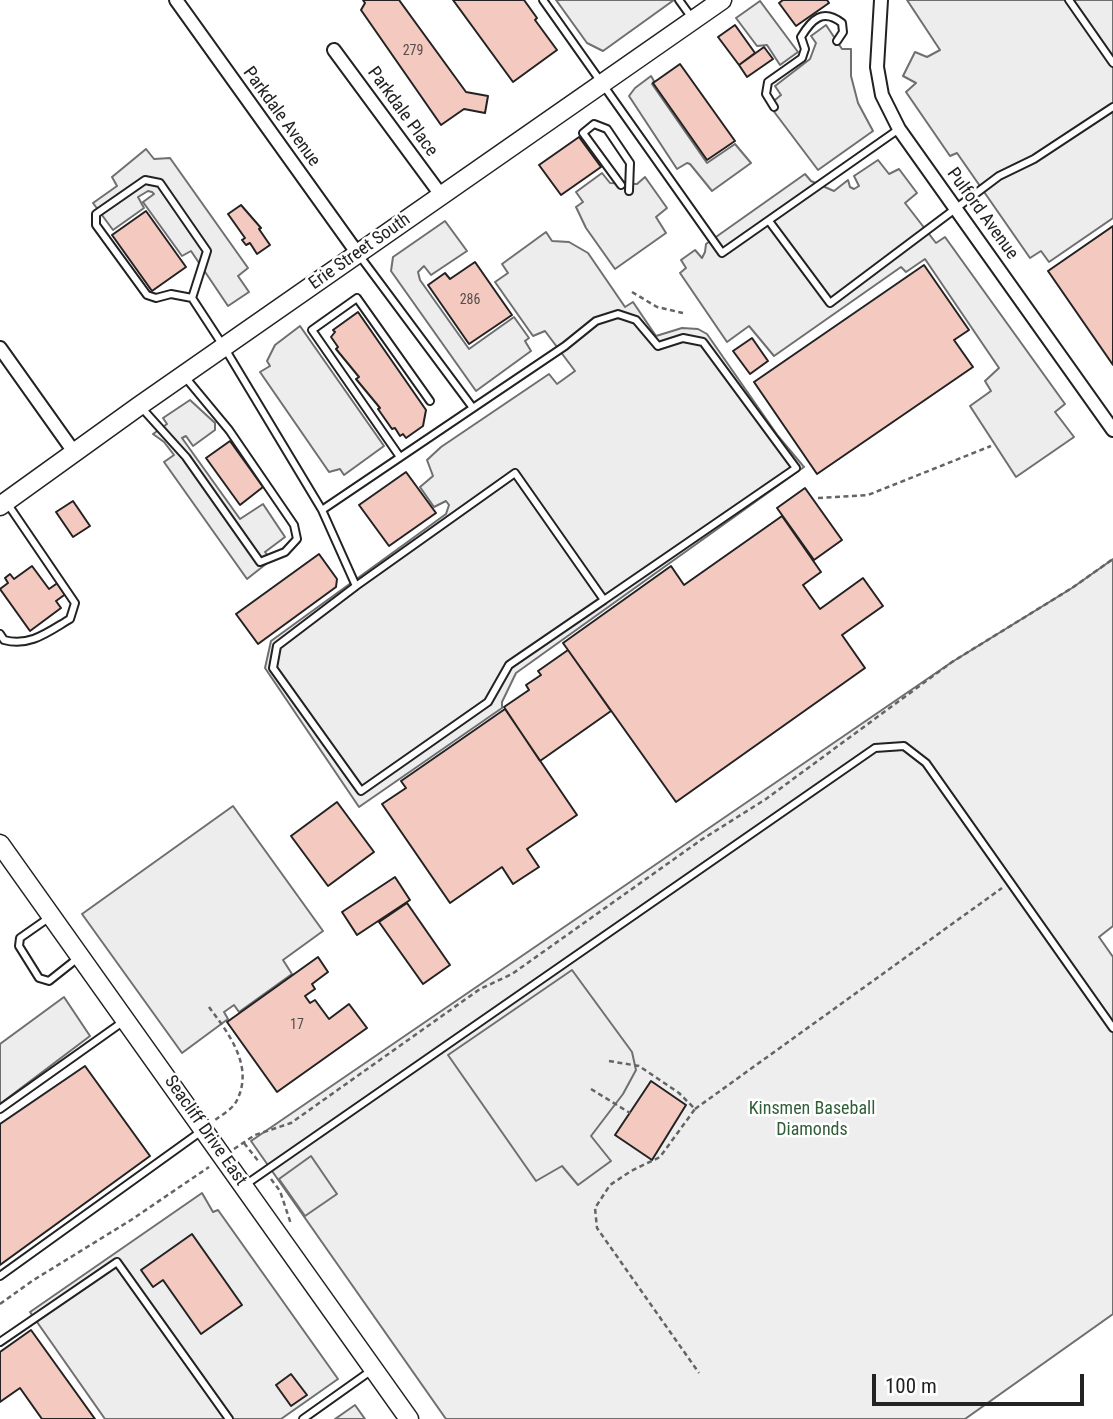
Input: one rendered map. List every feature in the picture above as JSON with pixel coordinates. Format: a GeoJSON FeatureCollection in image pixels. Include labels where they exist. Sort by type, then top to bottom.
{"type":"FeatureCollection","features":[{"type":"Feature","properties":{"kind":"main road","name":"Erie Street South"},"geometry":{"type":"LineString","coordinates":[[3,504],[139,406],[722,0]]}},
{"type":"Feature","properties":{"kind":"main road","name":"Seacliff Drive East"},"geometry":{"type":"LineString","coordinates":[[0,844],[205,1129],[230,1152],[244,1186],[409,1419]]}},
{"type":"Feature","properties":{"kind":"street","name":"Parkdale Avenue"},"geometry":{"type":"LineString","coordinates":[[176,0],[358,254]]}},
{"type":"Feature","properties":{"kind":"street","name":"Pulford Avenue"},"geometry":{"type":"LineString","coordinates":[[881,0],[882,21],[877,67],[882,95],[899,129],[1113,429]]}},
{"type":"Feature","properties":{"kind":"street","name":"Parkdale Place"},"geometry":{"type":"LineString","coordinates":[[334,50],[441,195]]}},
{"type":"Feature","properties":{"kind":"street"},"geometry":{"type":"LineString","coordinates":[[0,348],[74,452]]}},
{"type":"Feature","properties":{"kind":"lane"},"geometry":{"type":"LineString","coordinates":[[543,0],[722,253],[899,129]]}},
{"type":"Feature","properties":{"kind":"lane"},"geometry":{"type":"LineString","coordinates":[[679,0],[693,20]]}},
{"type":"Feature","properties":{"kind":"lane"},"geometry":{"type":"LineString","coordinates":[[1069,0],[1113,63]]}},
{"type":"Feature","properties":{"kind":"lane"},"geometry":{"type":"LineString","coordinates":[[774,107],[765,94],[768,82],[802,58],[805,49],[801,37],[809,24],[822,15],[833,16],[842,23],[843,32],[837,41]]}},
{"type":"Feature","properties":{"kind":"lane"},"geometry":{"type":"LineString","coordinates":[[769,221],[830,303],[999,176],[1034,159],[1113,107]]}},
{"type":"Feature","properties":{"kind":"lane"},"geometry":{"type":"LineString","coordinates":[[621,185],[583,133],[594,124],[607,129],[630,163],[629,191]]}},
{"type":"Feature","properties":{"kind":"lane"},"geometry":{"type":"LineString","coordinates":[[191,298],[207,251],[160,183],[145,180],[96,214],[96,225],[147,295],[156,298],[171,294],[191,298],[224,347],[321,510],[356,586]]}},
{"type":"Feature","properties":{"kind":"lane"},"geometry":{"type":"LineString","coordinates":[[358,254],[473,408]]}},
{"type":"Feature","properties":{"kind":"lane"},"geometry":{"type":"LineString","coordinates":[[400,457],[312,330],[357,298],[430,401]]}},
{"type":"Feature","properties":{"kind":"lane"},"geometry":{"type":"LineString","coordinates":[[321,510],[565,345],[596,321],[618,314],[636,320],[658,346],[683,338],[703,342],[796,468],[604,600],[509,665],[488,702],[360,791],[273,668],[277,646],[515,473],[604,600]]}},
{"type":"Feature","properties":{"kind":"lane"},"geometry":{"type":"LineString","coordinates":[[139,406],[186,457],[260,562],[285,552],[297,539],[294,525],[237,441],[184,375]]}},
{"type":"Feature","properties":{"kind":"lane"},"geometry":{"type":"LineString","coordinates":[[2,637],[20,644],[47,633],[70,619],[75,603],[3,504]]}},
{"type":"Feature","properties":{"kind":"lane"},"geometry":{"type":"LineString","coordinates":[[244,1186],[875,748],[904,746],[926,763],[1113,1028]]}},
{"type":"Feature","properties":{"kind":"lane"},"geometry":{"type":"LineString","coordinates":[[51,916],[20,938],[19,946],[39,978],[49,981],[80,957]]}},
{"type":"Feature","properties":{"kind":"lane"},"geometry":{"type":"LineString","coordinates":[[0,1109],[125,1020]]}},
{"type":"Feature","properties":{"kind":"lane"},"geometry":{"type":"LineString","coordinates":[[0,1276],[205,1129]]}},
{"type":"Feature","properties":{"kind":"lane"},"geometry":{"type":"LineString","coordinates":[[0,1342],[117,1262],[229,1419]]}},
{"type":"Feature","properties":{"kind":"lane"},"geometry":{"type":"LineString","coordinates":[[303,1419],[374,1369]]}},
{"type":"Feature","properties":{"kind":"path"},"geometry":{"type":"LineString","coordinates":[[632,292],[657,307],[683,313]]}},
{"type":"Feature","properties":{"kind":"path"},"geometry":{"type":"LineString","coordinates":[[817,498],[868,495],[991,446]]}},
{"type":"Feature","properties":{"kind":"path"},"geometry":{"type":"LineString","coordinates":[[0,1304],[131,1220],[255,1135],[291,1123],[324,1101],[480,989],[512,974],[701,840],[766,799],[952,662],[1072,588],[1113,559]]}},
{"type":"Feature","properties":{"kind":"path"},"geometry":{"type":"LineString","coordinates":[[699,1373],[597,1228],[595,1208],[610,1185],[660,1157],[695,1109],[1010,882]]}},
{"type":"Feature","properties":{"kind":"path"},"geometry":{"type":"LineString","coordinates":[[205,1129],[236,1104],[243,1082],[242,1061],[230,1037],[209,1007]]}},
{"type":"Feature","properties":{"kind":"path"},"geometry":{"type":"LineString","coordinates":[[609,1061],[639,1066],[679,1093],[695,1109]]}},
{"type":"Feature","properties":{"kind":"path"},"geometry":{"type":"LineString","coordinates":[[591,1089],[630,1113]]}},
{"type":"Feature","properties":{"kind":"path"},"geometry":{"type":"LineString","coordinates":[[244,1143],[280,1191],[291,1225]]}},
{"type":"Feature","properties":{"kind":"green space","name":"Kinsmen Baseball Diamonds"},"geometry":{"type":"Polygon","coordinates":[[[1113,559],[1113,926],[1099,937],[1113,957],[1113,1314],[965,1419],[446,1419],[251,1141],[952,662],[1072,588],[1113,559]]]}},
{"type":"Feature","properties":{"kind":"shaded area"},"geometry":{"type":"Polygon","coordinates":[[[556,0],[674,0],[603,51],[587,43],[556,0]]]}},
{"type":"Feature","properties":{"kind":"shaded area"},"geometry":{"type":"Polygon","coordinates":[[[907,0],[1113,0],[1113,218],[1049,262],[1041,251],[1030,258],[957,153],[950,156],[906,92],[916,83],[903,76],[915,52],[927,57],[940,50],[907,0]]]}},
{"type":"Feature","properties":{"kind":"shaded area"},"geometry":{"type":"Polygon","coordinates":[[[760,1],[798,52],[780,65],[767,45],[757,46],[736,18],[760,1]]]}},
{"type":"Feature","properties":{"kind":"shaded area"},"geometry":{"type":"Polygon","coordinates":[[[826,25],[842,49],[851,49],[851,76],[858,103],[873,131],[818,170],[769,105],[781,95],[775,86],[810,59],[816,43],[811,36],[826,25]]]}},
{"type":"Feature","properties":{"kind":"shaded area"},"geometry":{"type":"Polygon","coordinates":[[[651,76],[654,81],[652,84],[707,163],[735,144],[751,163],[712,191],[690,164],[677,169],[629,96],[651,76]]]}},
{"type":"Feature","properties":{"kind":"shaded area"},"geometry":{"type":"Polygon","coordinates":[[[146,149],[154,159],[170,158],[248,268],[238,276],[249,292],[228,306],[191,251],[182,256],[143,202],[154,194],[152,192],[148,191],[138,197],[144,208],[113,230],[93,203],[117,186],[112,177],[146,149]]]}},
{"type":"Feature","properties":{"kind":"shaded area"},"geometry":{"type":"Polygon","coordinates":[[[878,160],[889,174],[899,169],[917,193],[905,203],[936,243],[945,237],[1065,404],[1055,412],[1074,437],[1016,477],[970,406],[991,391],[985,381],[999,368],[925,259],[906,272],[901,267],[774,356],[749,326],[727,342],[680,273],[686,268],[681,260],[695,250],[702,258],[706,244],[805,174],[811,181],[834,191],[848,180],[850,187],[854,189],[859,186],[854,176],[878,160]]]}},
{"type":"Feature","properties":{"kind":"shaded area"},"geometry":{"type":"Polygon","coordinates":[[[602,173],[610,183],[637,184],[645,177],[667,208],[656,217],[666,233],[615,269],[586,228],[576,207],[583,202],[576,192],[602,173]]]}},
{"type":"Feature","properties":{"kind":"shaded area"},"geometry":{"type":"Polygon","coordinates":[[[445,221],[467,251],[431,275],[424,266],[418,272],[420,280],[469,349],[514,317],[529,338],[525,341],[531,351],[476,391],[391,271],[393,257],[445,221]]]}},
{"type":"Feature","properties":{"kind":"shaded area"},"geometry":{"type":"Polygon","coordinates":[[[546,232],[552,241],[569,242],[588,253],[625,307],[633,302],[656,336],[682,328],[698,329],[707,334],[778,436],[804,467],[516,673],[502,702],[502,708],[359,807],[265,668],[271,641],[446,514],[449,505],[446,501],[434,507],[420,487],[433,476],[427,460],[441,447],[549,374],[557,384],[575,371],[545,331],[533,336],[495,282],[508,273],[502,264],[546,232]]]}},
{"type":"Feature","properties":{"kind":"shaded area"},"geometry":{"type":"Polygon","coordinates":[[[300,326],[384,446],[344,475],[340,469],[329,472],[260,372],[270,366],[267,361],[275,345],[300,326]]]}},
{"type":"Feature","properties":{"kind":"shaded area"},"geometry":{"type":"Polygon","coordinates":[[[190,400],[215,423],[215,430],[193,446],[186,436],[182,438],[240,519],[263,504],[285,537],[265,552],[271,560],[247,579],[164,462],[174,455],[164,442],[153,434],[167,424],[163,418],[190,400]]]}},
{"type":"Feature","properties":{"kind":"shaded area"},"geometry":{"type":"Polygon","coordinates":[[[233,806],[323,931],[283,960],[292,974],[239,1012],[234,1005],[224,1012],[228,1019],[182,1053],[82,914],[233,806]]]}},
{"type":"Feature","properties":{"kind":"shaded area"},"geometry":{"type":"Polygon","coordinates":[[[572,970],[632,1052],[636,1070],[623,1094],[591,1136],[611,1161],[578,1185],[562,1166],[536,1181],[448,1055],[572,970]]]}},
{"type":"Feature","properties":{"kind":"shaded area"},"geometry":{"type":"Polygon","coordinates":[[[64,997],[90,1036],[0,1104],[0,1044],[64,997]]]}},
{"type":"Feature","properties":{"kind":"shaded area"},"geometry":{"type":"Polygon","coordinates":[[[311,1156],[337,1194],[305,1216],[279,1179],[311,1156]]]}},
{"type":"Feature","properties":{"kind":"shaded area"},"geometry":{"type":"Polygon","coordinates":[[[202,1193],[213,1212],[218,1210],[338,1379],[281,1419],[105,1419],[30,1312],[202,1193]]]}},
{"type":"Feature","properties":{"kind":"shaded area"},"geometry":{"type":"Polygon","coordinates":[[[355,1405],[365,1419],[335,1419],[355,1405]]]}},
{"type":"Feature","properties":{"kind":"building"},"geometry":{"type":"Polygon","coordinates":[[[363,0],[399,0],[466,92],[488,96],[485,113],[464,109],[441,125],[361,10],[365,3],[363,0]]]}},
{"type":"Feature","properties":{"kind":"building"},"geometry":{"type":"Polygon","coordinates":[[[453,0],[524,0],[557,50],[513,82],[453,0]]]}},
{"type":"Feature","properties":{"kind":"building"},"geometry":{"type":"Polygon","coordinates":[[[783,0],[827,0],[829,3],[796,26],[779,3],[783,0]]]}},
{"type":"Feature","properties":{"kind":"building"},"geometry":{"type":"Polygon","coordinates":[[[735,25],[755,53],[739,65],[718,37],[735,25]]]}},
{"type":"Feature","properties":{"kind":"building"},"geometry":{"type":"Polygon","coordinates":[[[764,47],[773,59],[747,77],[739,65],[764,47]]]}},
{"type":"Feature","properties":{"kind":"building"},"geometry":{"type":"Polygon","coordinates":[[[680,64],[735,141],[707,160],[653,83],[680,64]]]}},
{"type":"Feature","properties":{"kind":"building"},"geometry":{"type":"Polygon","coordinates":[[[579,137],[601,167],[561,195],[539,165],[579,137]]]}},
{"type":"Feature","properties":{"kind":"building"},"geometry":{"type":"Polygon","coordinates":[[[241,205],[261,228],[259,229],[270,245],[257,254],[250,243],[246,245],[242,240],[245,238],[228,214],[241,205]]]}},
{"type":"Feature","properties":{"kind":"building"},"geometry":{"type":"Polygon","coordinates":[[[146,211],[186,267],[152,291],[112,235],[146,211]]]}},
{"type":"Feature","properties":{"kind":"building"},"geometry":{"type":"Polygon","coordinates":[[[1113,226],[1113,365],[1048,271],[1113,226]]]}},
{"type":"Feature","properties":{"kind":"building"},"geometry":{"type":"Polygon","coordinates":[[[475,262],[512,315],[469,344],[428,285],[445,273],[450,279],[475,262]]]}},
{"type":"Feature","properties":{"kind":"building"},"geometry":{"type":"Polygon","coordinates":[[[924,265],[969,330],[954,340],[973,367],[817,474],[754,382],[924,265]]]}},
{"type":"Feature","properties":{"kind":"building"},"geometry":{"type":"Polygon","coordinates":[[[358,312],[426,410],[423,426],[406,438],[403,434],[400,436],[395,428],[392,429],[378,409],[380,408],[356,379],[359,377],[336,349],[338,347],[331,337],[335,332],[333,330],[358,312]]]}},
{"type":"Feature","properties":{"kind":"building"},"geometry":{"type":"Polygon","coordinates":[[[752,338],[768,361],[750,374],[733,351],[752,338]]]}},
{"type":"Feature","properties":{"kind":"building"},"geometry":{"type":"Polygon","coordinates":[[[230,441],[263,487],[240,505],[206,458],[230,441]]]}},
{"type":"Feature","properties":{"kind":"building"},"geometry":{"type":"Polygon","coordinates":[[[406,472],[436,513],[389,546],[359,505],[406,472]]]}},
{"type":"Feature","properties":{"kind":"building"},"geometry":{"type":"Polygon","coordinates":[[[805,488],[842,540],[814,560],[777,508],[805,488]]]}},
{"type":"Feature","properties":{"kind":"building"},"geometry":{"type":"Polygon","coordinates":[[[73,501],[90,526],[73,537],[56,512],[73,501]]]}},
{"type":"Feature","properties":{"kind":"building"},"geometry":{"type":"Polygon","coordinates":[[[782,516],[821,572],[803,585],[820,609],[863,578],[883,606],[842,635],[865,668],[676,802],[563,643],[671,566],[684,585],[782,516]]]}},
{"type":"Feature","properties":{"kind":"building"},"geometry":{"type":"Polygon","coordinates":[[[319,554],[337,579],[336,587],[258,644],[236,614],[319,554]]]}},
{"type":"Feature","properties":{"kind":"building"},"geometry":{"type":"Polygon","coordinates":[[[32,566],[49,589],[59,582],[67,593],[56,601],[61,608],[30,631],[0,589],[8,583],[5,578],[10,574],[14,579],[32,566]]]}},
{"type":"Feature","properties":{"kind":"building"},"geometry":{"type":"Polygon","coordinates":[[[568,650],[611,711],[540,761],[504,707],[529,690],[526,685],[541,675],[538,671],[568,650]]]}},
{"type":"Feature","properties":{"kind":"building"},"geometry":{"type":"Polygon","coordinates":[[[505,709],[577,815],[527,849],[539,867],[513,884],[502,867],[450,903],[382,804],[406,788],[401,781],[505,709]]]}},
{"type":"Feature","properties":{"kind":"building"},"geometry":{"type":"Polygon","coordinates":[[[337,802],[374,852],[328,886],[291,836],[337,802]]]}},
{"type":"Feature","properties":{"kind":"building"},"geometry":{"type":"Polygon","coordinates":[[[395,877],[410,900],[357,935],[342,912],[395,877]]]}},
{"type":"Feature","properties":{"kind":"building"},"geometry":{"type":"Polygon","coordinates":[[[407,903],[450,965],[423,984],[379,922],[407,903]]]}},
{"type":"Feature","properties":{"kind":"building"},"geometry":{"type":"Polygon","coordinates":[[[318,957],[328,972],[312,984],[315,989],[305,996],[310,1003],[315,1000],[329,1019],[349,1004],[367,1028],[277,1092],[227,1022],[318,957]]]}},
{"type":"Feature","properties":{"kind":"building"},"geometry":{"type":"Polygon","coordinates":[[[85,1066],[150,1156],[0,1265],[0,1124],[85,1066]]]}},
{"type":"Feature","properties":{"kind":"building"},"geometry":{"type":"Polygon","coordinates":[[[651,1081],[686,1105],[652,1160],[615,1135],[651,1081]]]}},
{"type":"Feature","properties":{"kind":"building"},"geometry":{"type":"Polygon","coordinates":[[[192,1234],[242,1305],[201,1334],[163,1280],[153,1287],[141,1270],[192,1234]]]}},
{"type":"Feature","properties":{"kind":"building"},"geometry":{"type":"Polygon","coordinates":[[[31,1330],[95,1419],[42,1419],[20,1388],[0,1402],[0,1352],[31,1330]]]}},
{"type":"Feature","properties":{"kind":"building"},"geometry":{"type":"Polygon","coordinates":[[[291,1374],[307,1395],[291,1406],[276,1385],[291,1374]]]}}]}
